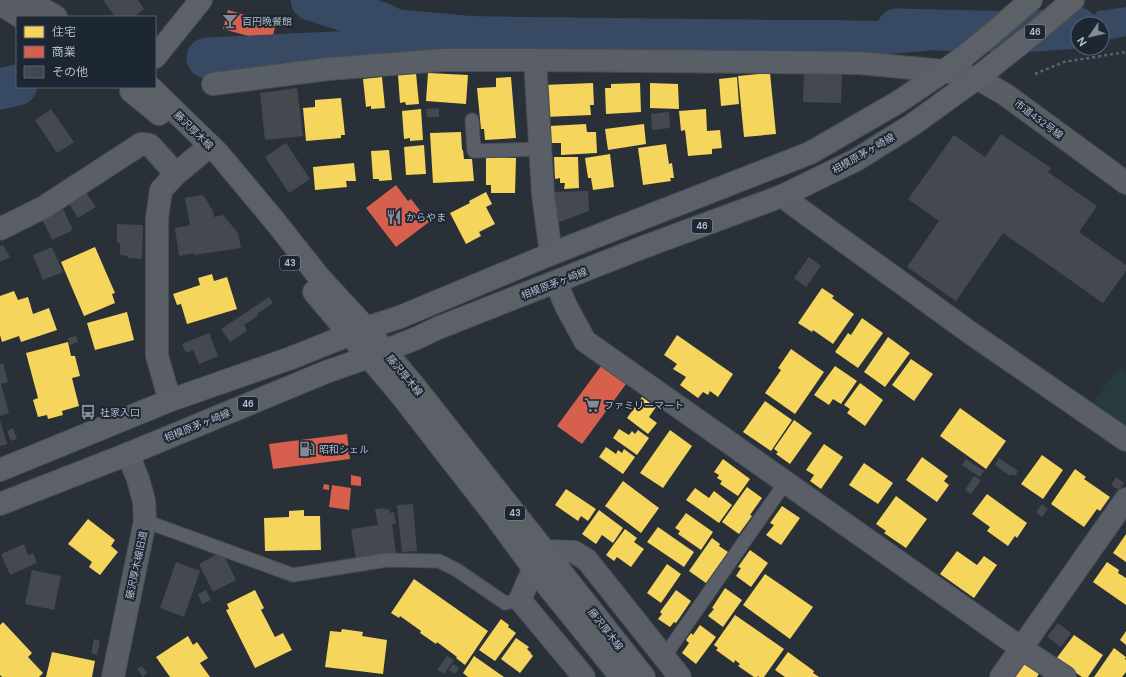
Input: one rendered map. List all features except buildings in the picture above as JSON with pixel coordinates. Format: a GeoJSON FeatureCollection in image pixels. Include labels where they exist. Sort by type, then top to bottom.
{"type":"FeatureCollection","features":[{"type":"Feature","properties":{"kind":"main road"},"geometry":{"type":"LineString","coordinates":[[156,56],[201,0]]}},
{"type":"Feature","properties":{"kind":"main road","name":"46"},"geometry":{"type":"LineString","coordinates":[[0,470],[171,400],[291,358],[358,331],[400,317],[551,254],[810,152],[900,101],[944,71],[994,32],[1030,0]]}},
{"type":"Feature","properties":{"kind":"main road","name":"相模原茅ヶ崎線"},"geometry":{"type":"LineString","coordinates":[[0,504],[128,454],[326,372],[377,354],[438,328],[641,248],[782,196],[856,160],[912,125],[998,62],[1072,1]]}},
{"type":"Feature","properties":{"kind":"main road","name":"藤沢厚木線"},"geometry":{"type":"LineString","coordinates":[[136,88],[200,154],[232,190],[319,299],[358,331]]}},
{"type":"Feature","properties":{"kind":"main road","name":"藤沢厚木線"},"geometry":{"type":"LineString","coordinates":[[136,88],[218,153],[274,220],[377,354],[416,388],[540,560],[621,677]]}},
{"type":"Feature","properties":{"kind":"main road","name":"藤沢厚木線"},"geometry":{"type":"LineString","coordinates":[[540,560],[644,677]]}},
{"type":"Feature","properties":{"kind":"street"},"geometry":{"type":"LineString","coordinates":[[24,0],[54,16]]}},
{"type":"Feature","properties":{"kind":"street"},"geometry":{"type":"LineString","coordinates":[[0,4],[19,16]]}},
{"type":"Feature","properties":{"kind":"street"},"geometry":{"type":"LineString","coordinates":[[213,84],[336,68],[442,60],[859,63],[944,71]]}},
{"type":"Feature","properties":{"kind":"street"},"geometry":{"type":"LineString","coordinates":[[535,60],[543,194],[551,254]]}},
{"type":"Feature","properties":{"kind":"street","name":"市道432号線"},"geometry":{"type":"LineString","coordinates":[[944,71],[977,78],[1006,94],[1126,182]]}},
{"type":"Feature","properties":{"kind":"street"},"geometry":{"type":"LineString","coordinates":[[0,229],[44,207],[141,144],[150,145],[176,174]]}},
{"type":"Feature","properties":{"kind":"street"},"geometry":{"type":"LineString","coordinates":[[171,400],[157,356],[157,218],[161,190],[176,174],[200,154]]}},
{"type":"Feature","properties":{"kind":"street"},"geometry":{"type":"LineString","coordinates":[[782,196],[972,334],[1126,440]]}},
{"type":"Feature","properties":{"kind":"street"},"geometry":{"type":"LineString","coordinates":[[556,282],[566,306],[585,341],[1021,648],[1065,677]]}},
{"type":"Feature","properties":{"kind":"street","name":"藤沢厚木線旧道"},"geometry":{"type":"LineString","coordinates":[[113,677],[146,521],[144,501],[138,479],[128,454]]}},
{"type":"Feature","properties":{"kind":"street"},"geometry":{"type":"LineString","coordinates":[[1000,677],[1126,499]]}},
{"type":"Feature","properties":{"kind":"street"},"geometry":{"type":"LineString","coordinates":[[584,677],[520,600],[540,560],[574,552],[587,560],[680,677]]}},
{"type":"Feature","properties":{"kind":"lane"},"geometry":{"type":"LineString","coordinates":[[472,120],[474,151],[540,149]]}},
{"type":"Feature","properties":{"kind":"lane"},"geometry":{"type":"LineString","coordinates":[[664,656],[785,482]]}},
{"type":"Feature","properties":{"kind":"lane"},"geometry":{"type":"LineString","coordinates":[[146,521],[292,575],[387,560],[438,562],[457,570],[505,603],[520,600]]}},
{"type":"Feature","properties":{"kind":"path"},"geometry":{"type":"LineString","coordinates":[[1035,74],[1064,62],[1126,52]]}},
{"type":"Feature","properties":{"kind":"green space"},"geometry":{"type":"Polygon","coordinates":[[[1119,367],[1126,372],[1126,428],[1092,404],[1119,367]]]}},
{"type":"Feature","properties":{"kind":"water"},"geometry":{"type":"Polygon","coordinates":[[[373,7],[471,16],[927,22],[968,19],[926,51],[874,55],[379,55],[373,31],[373,7]]]}},
{"type":"Feature","properties":{"kind":"water"},"geometry":{"type":"Polygon","coordinates":[[[1126,7],[1126,36],[1110,39],[1110,16],[1093,16],[1098,11],[1126,7]]]}},
{"type":"Feature","properties":{"kind":"water"},"geometry":{"type":"Polygon","coordinates":[[[1070,38],[1070,46],[1062,46],[1070,38]]]}},
{"type":"Feature","properties":{"kind":"waterway"},"geometry":{"type":"LineString","coordinates":[[311,0],[382,23],[420,42]]}},
{"type":"Feature","properties":{"kind":"waterway"},"geometry":{"type":"LineString","coordinates":[[897,29],[1020,32],[1070,29]]}},
{"type":"Feature","properties":{"kind":"waterway"},"geometry":{"type":"LineString","coordinates":[[207,58],[377,50],[434,41]]}},
{"type":"Feature","properties":{"kind":"waterway"},"geometry":{"type":"LineString","coordinates":[[0,89],[16,85]]}},
{"type":"Feature","properties":{"kind":"place","name":"百円晩餐館"},"geometry":{"type":"Point","coordinates":[230,21]}},
{"type":"Feature","properties":{"kind":"place","name":"からやま"},"geometry":{"type":"Point","coordinates":[394,217]}},
{"type":"Feature","properties":{"kind":"place","name":"ファミリーマート"},"geometry":{"type":"Point","coordinates":[592,405]}},
{"type":"Feature","properties":{"kind":"place","name":"社家入口"},"geometry":{"type":"Point","coordinates":[88,412]}},
{"type":"Feature","properties":{"kind":"place","name":"昭和シェル"},"geometry":{"type":"Point","coordinates":[307,449]}}]}
